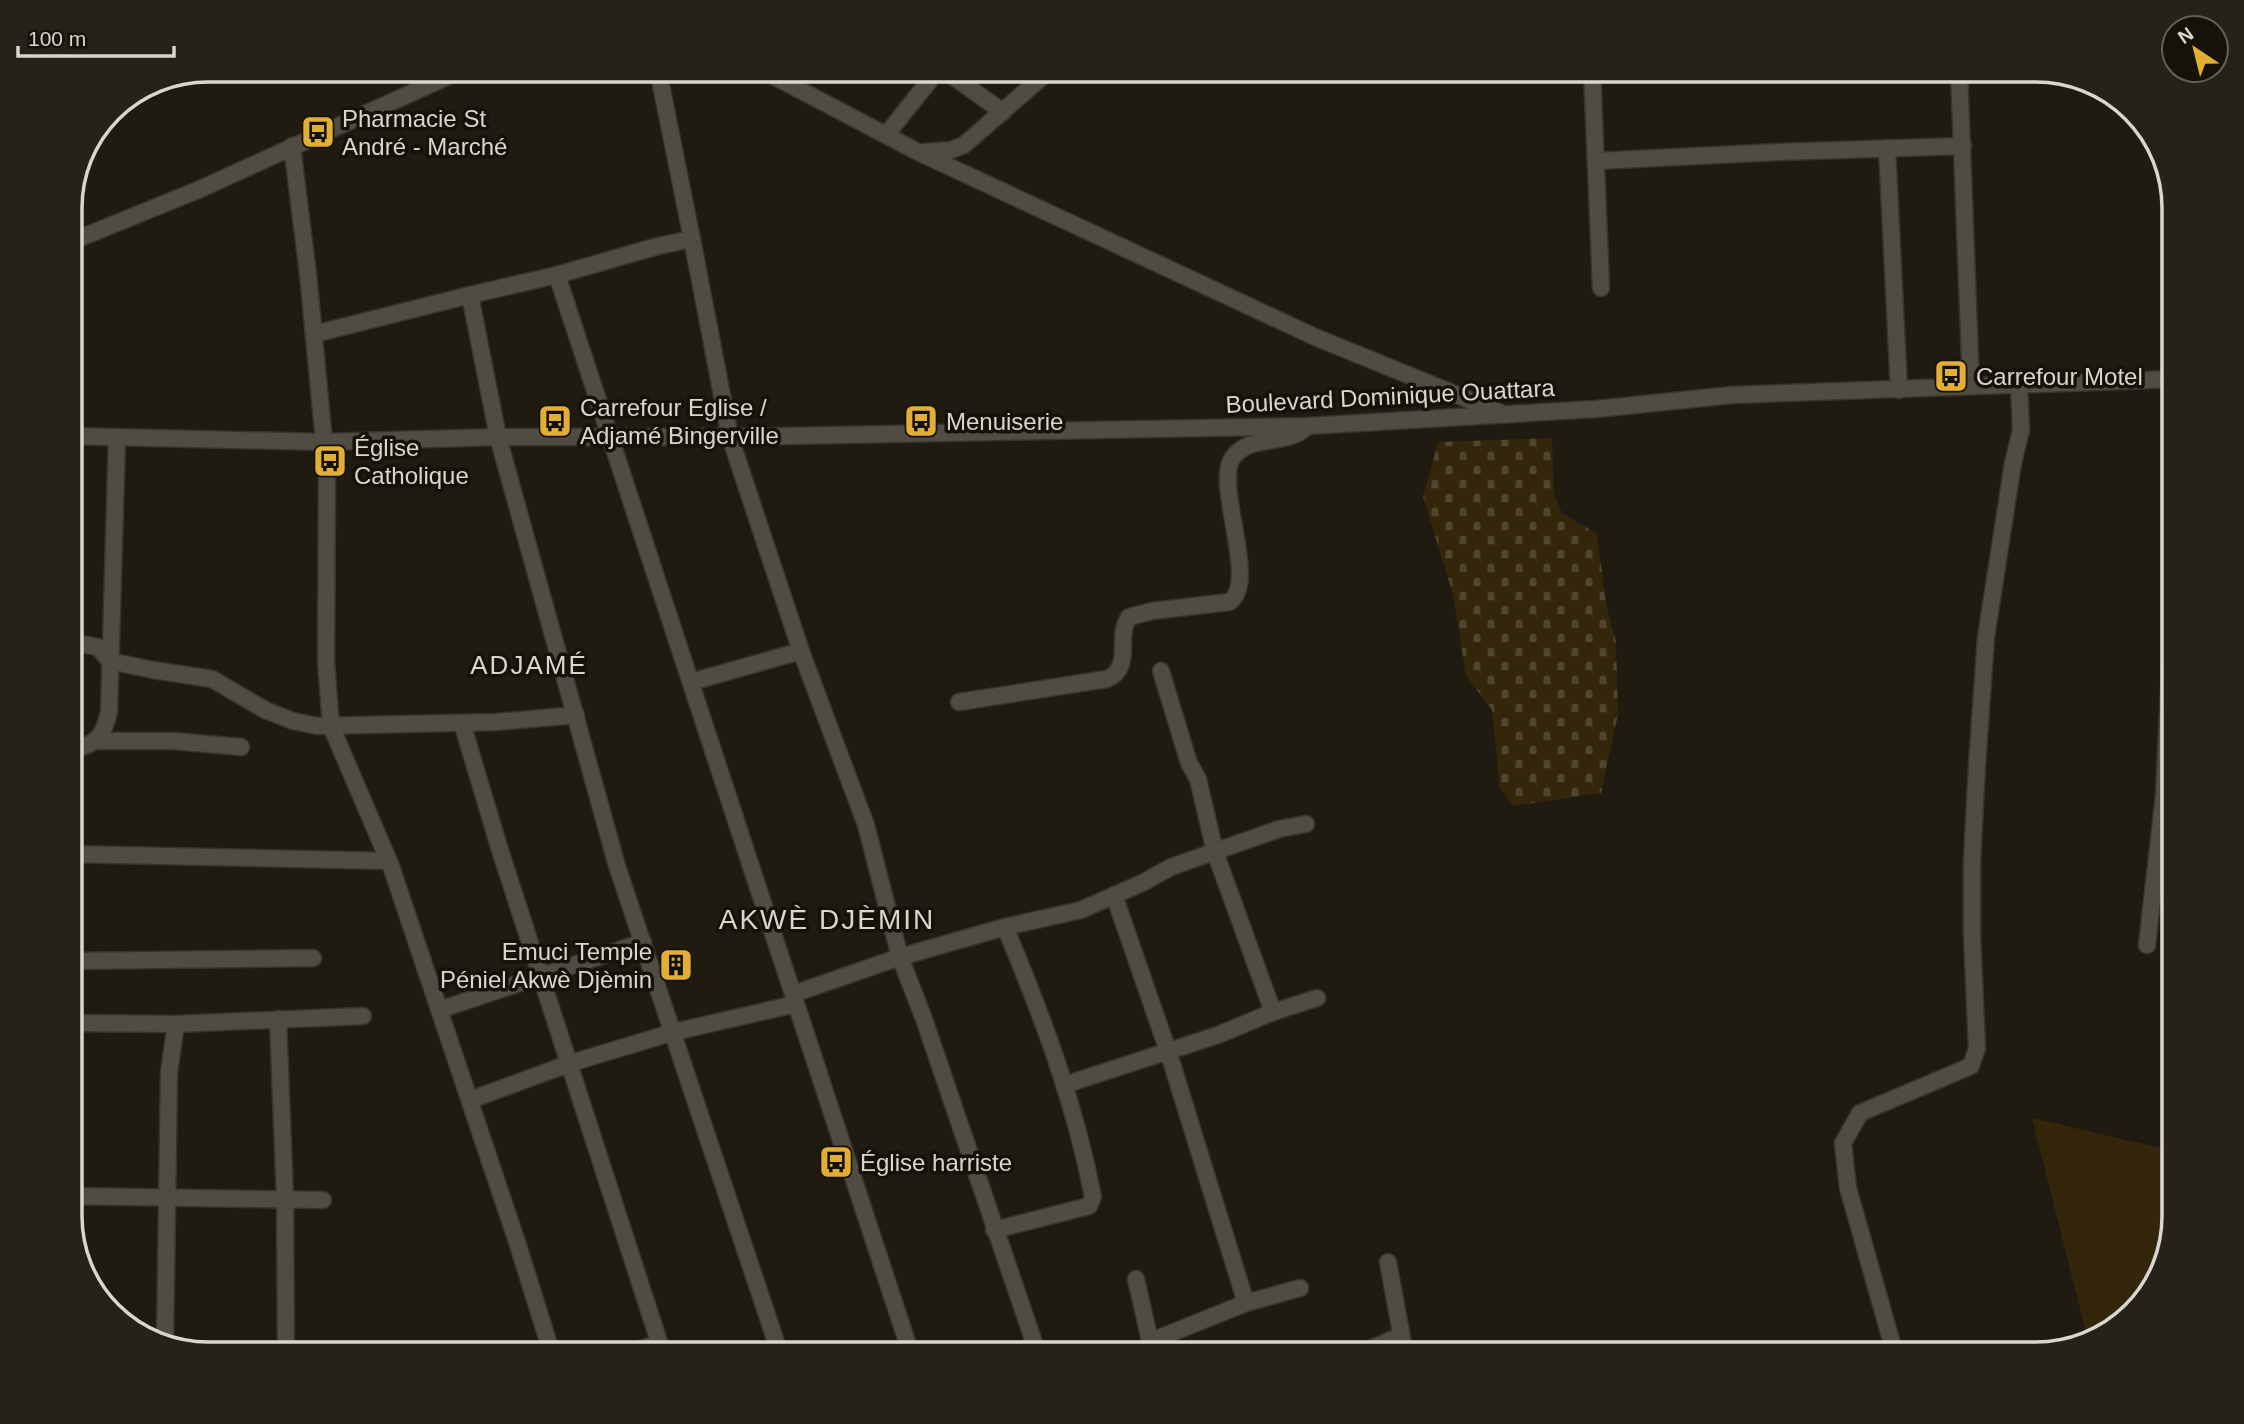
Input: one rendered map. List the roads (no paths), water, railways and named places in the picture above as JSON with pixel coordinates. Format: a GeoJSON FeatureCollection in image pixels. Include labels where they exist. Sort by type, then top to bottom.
{"type":"FeatureCollection","features":[{"type":"Feature","properties":{"kind":"street"},"geometry":{"type":"LineString","coordinates":[[83,237],[198,190],[431,82]]}},
{"type":"Feature","properties":{"kind":"street"},"geometry":{"type":"LineString","coordinates":[[660,82],[730,437],[801,651],[866,825],[900,957],[924,1019],[1034,1342]]}},
{"type":"Feature","properties":{"kind":"street"},"geometry":{"type":"LineString","coordinates":[[789,82],[918,152],[1315,337],[1503,413]]}},
{"type":"Feature","properties":{"kind":"street"},"geometry":{"type":"LineString","coordinates":[[886,135],[928,82]]}},
{"type":"Feature","properties":{"kind":"street"},"geometry":{"type":"LineString","coordinates":[[960,82],[1003,113]]}},
{"type":"Feature","properties":{"kind":"street"},"geometry":{"type":"LineString","coordinates":[[918,152],[938,152],[964,145],[1037,82]]}},
{"type":"Feature","properties":{"kind":"street"},"geometry":{"type":"LineString","coordinates":[[1593,82],[1601,288]]}},
{"type":"Feature","properties":{"kind":"street"},"geometry":{"type":"LineString","coordinates":[[1960,82],[1971,386]]}},
{"type":"Feature","properties":{"kind":"street"},"geometry":{"type":"LineString","coordinates":[[292,146],[327,473],[326,662],[331,726],[389,861],[548,1342]]}},
{"type":"Feature","properties":{"kind":"street"},"geometry":{"type":"LineString","coordinates":[[1596,161],[1963,146]]}},
{"type":"Feature","properties":{"kind":"street"},"geometry":{"type":"LineString","coordinates":[[1887,148],[1899,390]]}},
{"type":"Feature","properties":{"kind":"street"},"geometry":{"type":"LineString","coordinates":[[314,334],[692,239]]}},
{"type":"Feature","properties":{"kind":"street"},"geometry":{"type":"LineString","coordinates":[[557,275],[907,1342]]}},
{"type":"Feature","properties":{"kind":"street"},"geometry":{"type":"LineString","coordinates":[[470,295],[498,437],[617,866],[776,1342]]}},
{"type":"Feature","properties":{"kind":"street","name":"Boulevard Dominique Ouattara"},"geometry":{"type":"LineString","coordinates":[[83,436],[324,442],[608,435],[730,437],[1308,426],[1596,408],[1732,395],[2161,379]]}},
{"type":"Feature","properties":{"kind":"street"},"geometry":{"type":"LineString","coordinates":[[1892,1342],[1848,1188],[1843,1143],[1860,1113],[1971,1066],[1976,1048],[1972,861],[1977,765],[1986,637],[2013,463],[2021,430],[2019,383]]}},
{"type":"Feature","properties":{"kind":"street"},"geometry":{"type":"LineString","coordinates":[[959,702],[1107,679],[1122,665],[1125,624],[1129,617],[1152,611],[1229,602],[1236,598],[1240,591],[1238,552],[1227,471],[1233,457],[1245,448],[1262,441],[1296,435],[1308,426]]}},
{"type":"Feature","properties":{"kind":"street"},"geometry":{"type":"LineString","coordinates":[[83,747],[96,741],[105,730],[109,712],[117,437]]}},
{"type":"Feature","properties":{"kind":"street"},"geometry":{"type":"LineString","coordinates":[[83,644],[98,647],[110,661],[212,679],[265,710],[306,724],[331,726],[462,723],[576,715]]}},
{"type":"Feature","properties":{"kind":"street"},"geometry":{"type":"LineString","coordinates":[[691,682],[801,651]]}},
{"type":"Feature","properties":{"kind":"street"},"geometry":{"type":"LineString","coordinates":[[1161,671],[1189,763],[1198,779],[1215,852],[1273,1012]]}},
{"type":"Feature","properties":{"kind":"street"},"geometry":{"type":"LineString","coordinates":[[462,723],[499,847],[660,1342]]}},
{"type":"Feature","properties":{"kind":"street"},"geometry":{"type":"LineString","coordinates":[[96,741],[173,741],[241,747]]}},
{"type":"Feature","properties":{"kind":"street"},"geometry":{"type":"LineString","coordinates":[[470,1100],[571,1063],[795,999],[900,957],[1005,927],[1081,910],[1171,867],[1279,829],[1306,824]]}},
{"type":"Feature","properties":{"kind":"street"},"geometry":{"type":"LineString","coordinates":[[2147,945],[2162,848]]}},
{"type":"Feature","properties":{"kind":"street"},"geometry":{"type":"LineString","coordinates":[[83,854],[389,861]]}},
{"type":"Feature","properties":{"kind":"street"},"geometry":{"type":"LineString","coordinates":[[1114,895],[1168,1051],[1246,1303]]}},
{"type":"Feature","properties":{"kind":"street"},"geometry":{"type":"LineString","coordinates":[[995,1230],[1089,1206],[1093,1196],[1064,1085],[1042,1015],[1005,927]]}},
{"type":"Feature","properties":{"kind":"street"},"geometry":{"type":"LineString","coordinates":[[439,1010],[643,943]]}},
{"type":"Feature","properties":{"kind":"street"},"geometry":{"type":"LineString","coordinates":[[83,961],[313,958]]}},
{"type":"Feature","properties":{"kind":"street"},"geometry":{"type":"LineString","coordinates":[[1064,1085],[1218,1035],[1273,1012],[1317,998]]}},
{"type":"Feature","properties":{"kind":"street"},"geometry":{"type":"LineString","coordinates":[[83,1023],[176,1024],[363,1016]]}},
{"type":"Feature","properties":{"kind":"street"},"geometry":{"type":"LineString","coordinates":[[278,1019],[285,1199],[286,1342]]}},
{"type":"Feature","properties":{"kind":"street"},"geometry":{"type":"LineString","coordinates":[[165,1334],[169,1072],[176,1024]]}},
{"type":"Feature","properties":{"kind":"street"},"geometry":{"type":"LineString","coordinates":[[83,1196],[323,1200]]}},
{"type":"Feature","properties":{"kind":"street"},"geometry":{"type":"LineString","coordinates":[[1388,1262],[1402,1342]]}},
{"type":"Feature","properties":{"kind":"street"},"geometry":{"type":"LineString","coordinates":[[1136,1279],[1150,1342]]}},
{"type":"Feature","properties":{"kind":"street"},"geometry":{"type":"LineString","coordinates":[[1164,1342],[1246,1303],[1300,1288]]}},
{"type":"Feature","properties":{"kind":"street"},"geometry":{"type":"LineString","coordinates":[[1386,1342],[1400,1336]]}},
{"type":"Feature","properties":{"kind":"place","name":"Pharmacie St André - Marché"},"geometry":{"type":"Point","coordinates":[318,132]}},
{"type":"Feature","properties":{"kind":"place","name":"Carrefour Motel"},"geometry":{"type":"Point","coordinates":[1951,376]}},
{"type":"Feature","properties":{"kind":"place","name":"Carrefour Eglise / Adjamé Bingerville"},"geometry":{"type":"Point","coordinates":[555,421]}},
{"type":"Feature","properties":{"kind":"place","name":"Menuiserie"},"geometry":{"type":"Point","coordinates":[921,421]}},
{"type":"Feature","properties":{"kind":"place","name":"Église Catholique"},"geometry":{"type":"Point","coordinates":[330,461]}},
{"type":"Feature","properties":{"kind":"place","name":"Emuci Temple Péniel Akwè Djèmin"},"geometry":{"type":"Point","coordinates":[676,965]}},
{"type":"Feature","properties":{"kind":"place","name":"Église harriste"},"geometry":{"type":"Point","coordinates":[836,1162]}},
{"type":"Feature","properties":{"kind":"district","name":"ADJAMÉ"},"geometry":{"type":"Point","coordinates":[529,665]}},
{"type":"Feature","properties":{"kind":"district","name":"AKWÈ DJÈMIN"},"geometry":{"type":"Point","coordinates":[827,919]}}]}
